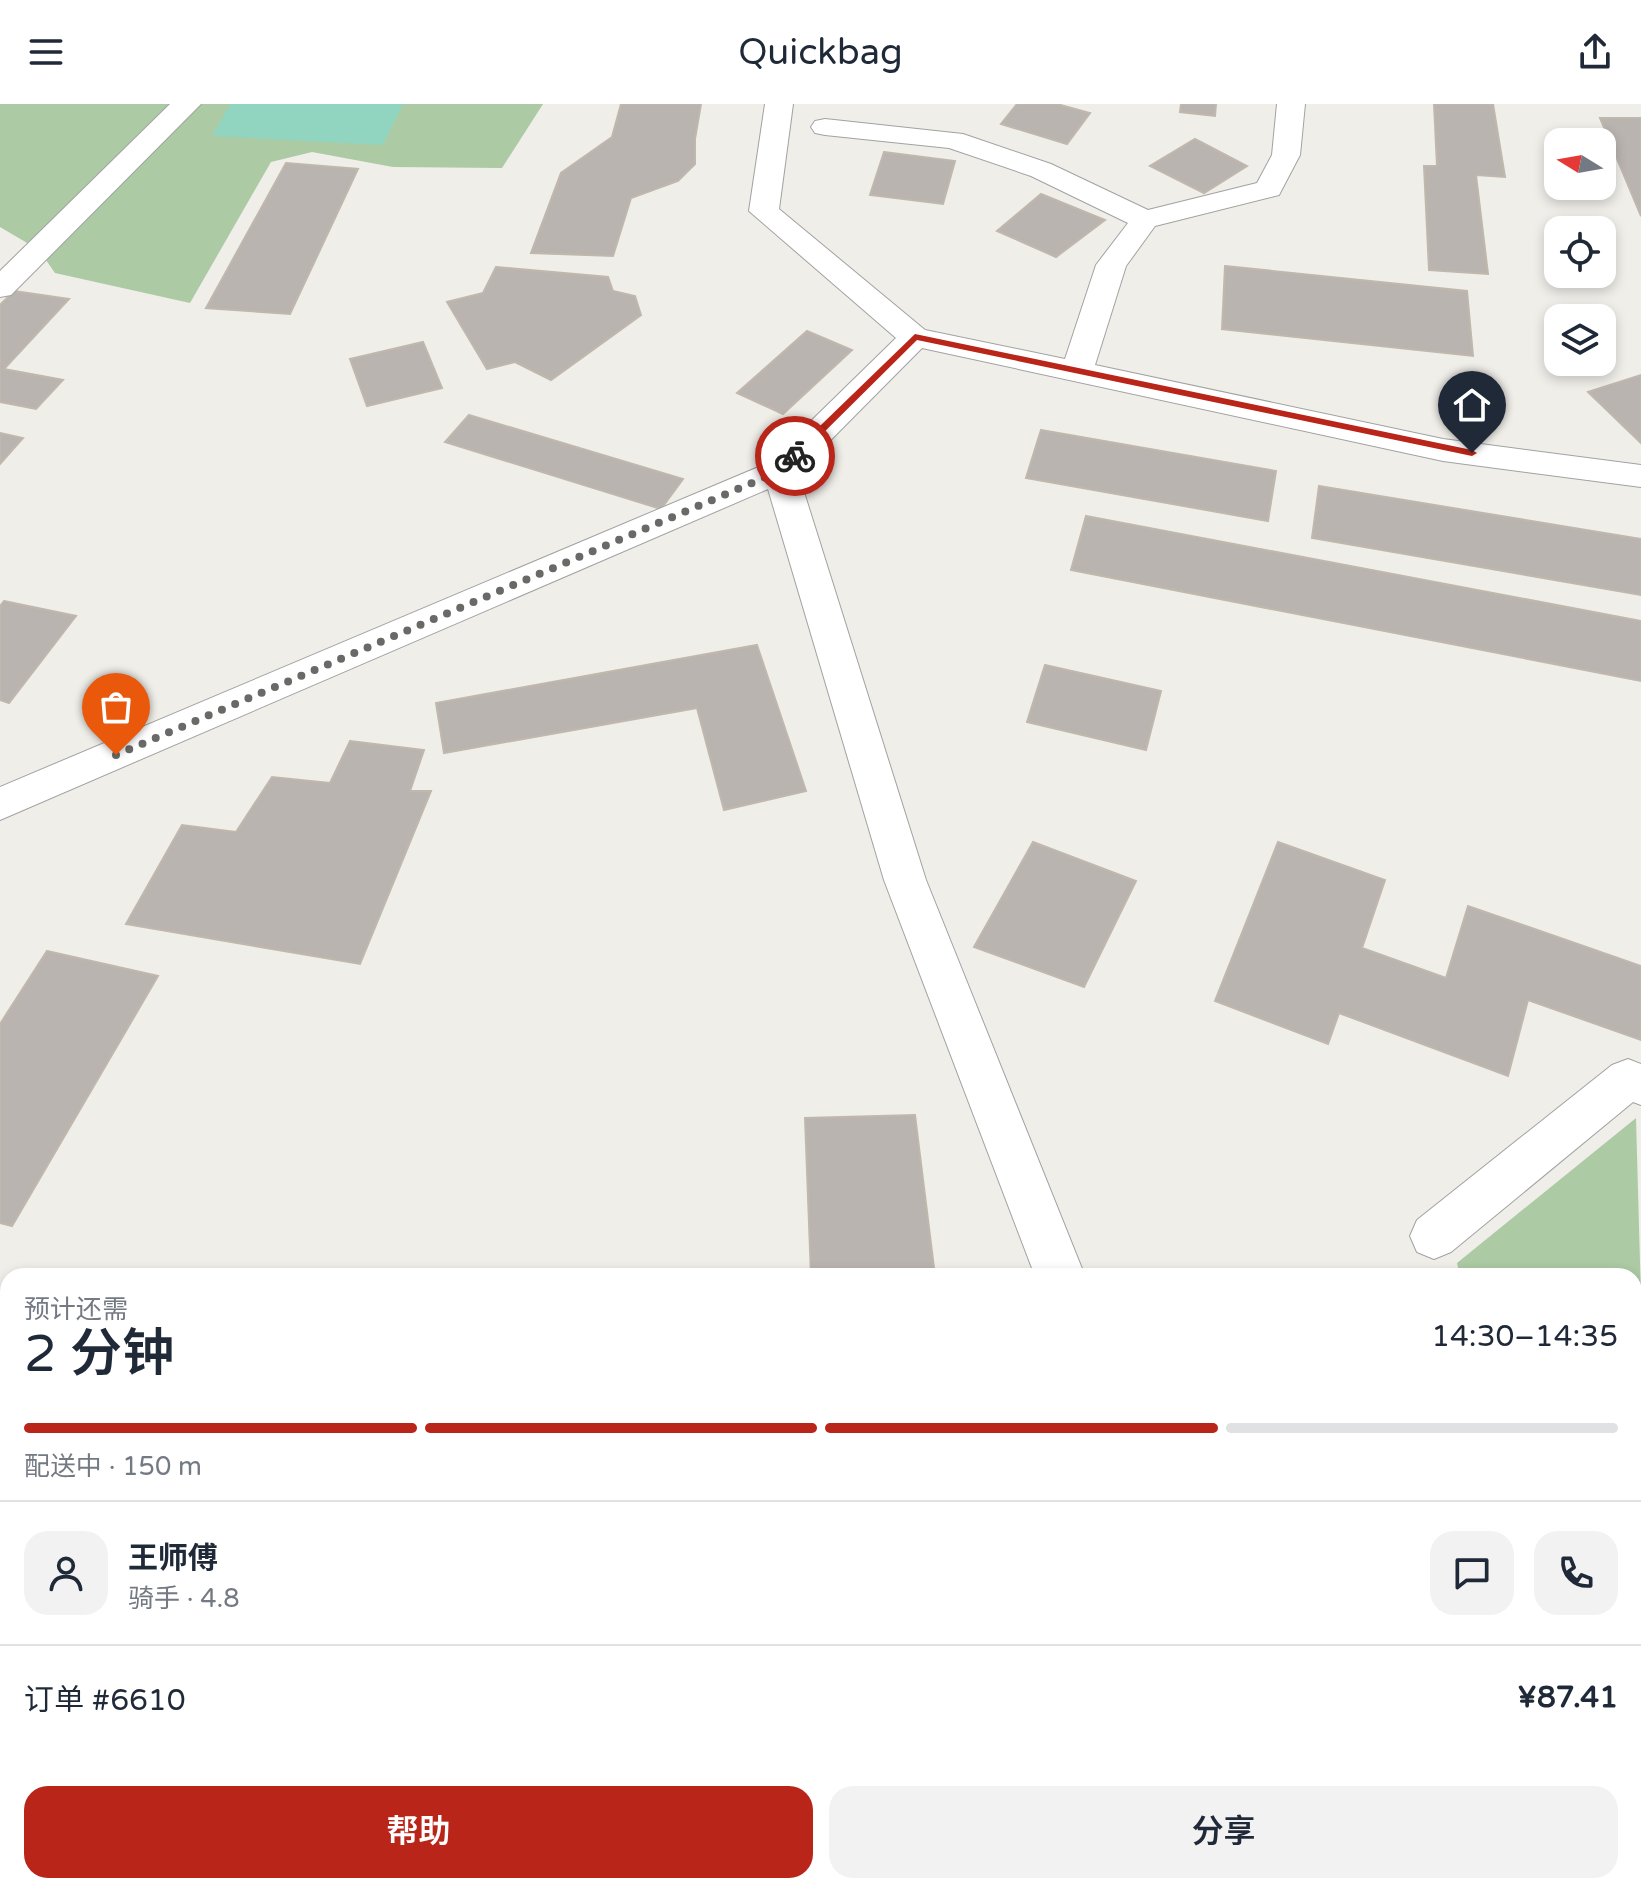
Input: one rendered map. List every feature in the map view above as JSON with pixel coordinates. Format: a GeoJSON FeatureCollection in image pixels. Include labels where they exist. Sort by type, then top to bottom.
{"type":"FeatureCollection","features":[{"type":"Feature","properties":{"kind":"street"},"geometry":{"type":"LineString","coordinates":[[0,288],[161,126],[187,104]]}},
{"type":"Feature","properties":{"kind":"street"},"geometry":{"type":"LineString","coordinates":[[779,104],[764,211],[915,337],[1443,450],[1641,476]]}},
{"type":"Feature","properties":{"kind":"street"},"geometry":{"type":"LineString","coordinates":[[1077,371],[1111,265],[1145,220],[1269,189],[1286,155],[1291,104]]}},
{"type":"Feature","properties":{"kind":"street"},"geometry":{"type":"LineString","coordinates":[[825,127],[953,140],[1041,170],[1145,220]]}},
{"type":"Feature","properties":{"kind":"street"},"geometry":{"type":"LineString","coordinates":[[0,804],[780,471],[915,337]]}},
{"type":"Feature","properties":{"kind":"street"},"geometry":{"type":"LineString","coordinates":[[780,471],[905,880],[1057,1268]]}},
{"type":"Feature","properties":{"kind":"street"},"geometry":{"type":"LineString","coordinates":[[1434,1236],[1628,1079],[1641,1085]]}},
{"type":"Feature","properties":{"kind":"green space"},"geometry":{"type":"Polygon","coordinates":[[[0,104],[543,104],[502,168],[393,167],[312,152],[271,162],[190,303],[55,273],[39,250],[0,227],[0,104]]]}},
{"type":"Feature","properties":{"kind":"green space"},"geometry":{"type":"Polygon","coordinates":[[[230,104],[403,104],[383,145],[212,136],[230,104]]]}},
{"type":"Feature","properties":{"kind":"green space"},"geometry":{"type":"Polygon","coordinates":[[[1636,1118],[1640,1268],[1458,1268],[1457,1263],[1636,1118]]]}},
{"type":"Feature","properties":{"kind":"building"},"geometry":{"type":"Polygon","coordinates":[[[621,104],[701,104],[695,139],[695,164],[678,181],[631,198],[613,256],[531,253],[561,173],[612,137],[621,104]]]}},
{"type":"Feature","properties":{"kind":"building"},"geometry":{"type":"Polygon","coordinates":[[[1017,104],[1057,104],[1090,113],[1067,144],[1001,124],[1017,104]]]}},
{"type":"Feature","properties":{"kind":"building"},"geometry":{"type":"Polygon","coordinates":[[[1181,104],[1216,104],[1215,116],[1180,112],[1181,104]]]}},
{"type":"Feature","properties":{"kind":"building"},"geometry":{"type":"Polygon","coordinates":[[[1434,104],[1493,104],[1505,177],[1476,175],[1488,274],[1429,270],[1424,166],[1437,166],[1434,104]]]}},
{"type":"Feature","properties":{"kind":"building"},"geometry":{"type":"Polygon","coordinates":[[[1600,118],[1641,118],[1641,216],[1616,156],[1616,128],[1604,128],[1600,118]]]}},
{"type":"Feature","properties":{"kind":"building"},"geometry":{"type":"Polygon","coordinates":[[[1195,139],[1247,166],[1204,193],[1150,166],[1195,139]]]}},
{"type":"Feature","properties":{"kind":"building"},"geometry":{"type":"Polygon","coordinates":[[[884,152],[955,161],[943,204],[870,195],[884,152]]]}},
{"type":"Feature","properties":{"kind":"building"},"geometry":{"type":"Polygon","coordinates":[[[286,163],[358,169],[290,314],[206,308],[286,163]]]}},
{"type":"Feature","properties":{"kind":"building"},"geometry":{"type":"Polygon","coordinates":[[[1041,194],[1105,220],[1056,257],[997,231],[1041,194]]]}},
{"type":"Feature","properties":{"kind":"building"},"geometry":{"type":"Polygon","coordinates":[[[1225,266],[1467,291],[1473,356],[1222,329],[1225,266]]]}},
{"type":"Feature","properties":{"kind":"building"},"geometry":{"type":"Polygon","coordinates":[[[496,267],[608,277],[613,291],[635,296],[641,315],[551,380],[515,362],[487,369],[447,302],[483,293],[496,267]]]}},
{"type":"Feature","properties":{"kind":"building"},"geometry":{"type":"Polygon","coordinates":[[[14,291],[69,299],[4,369],[63,380],[36,409],[0,402],[0,305],[14,291]]]}},
{"type":"Feature","properties":{"kind":"building"},"geometry":{"type":"Polygon","coordinates":[[[807,331],[852,350],[783,414],[737,393],[807,331]]]}},
{"type":"Feature","properties":{"kind":"building"},"geometry":{"type":"Polygon","coordinates":[[[423,342],[442,388],[367,406],[350,359],[423,342]]]}},
{"type":"Feature","properties":{"kind":"building"},"geometry":{"type":"Polygon","coordinates":[[[1641,375],[1641,443],[1588,392],[1641,375]]]}},
{"type":"Feature","properties":{"kind":"building"},"geometry":{"type":"Polygon","coordinates":[[[469,415],[683,479],[661,509],[445,442],[469,415]]]}},
{"type":"Feature","properties":{"kind":"building"},"geometry":{"type":"Polygon","coordinates":[[[1041,430],[1276,471],[1268,521],[1026,478],[1041,430]]]}},
{"type":"Feature","properties":{"kind":"building"},"geometry":{"type":"Polygon","coordinates":[[[0,433],[23,438],[0,464],[0,433]]]}},
{"type":"Feature","properties":{"kind":"building"},"geometry":{"type":"Polygon","coordinates":[[[1319,486],[1641,539],[1641,595],[1312,538],[1319,486]]]}},
{"type":"Feature","properties":{"kind":"building"},"geometry":{"type":"Polygon","coordinates":[[[1086,516],[1641,621],[1641,681],[1071,570],[1086,516]]]}},
{"type":"Feature","properties":{"kind":"building"},"geometry":{"type":"Polygon","coordinates":[[[4,601],[76,616],[9,703],[0,700],[0,606],[4,601]]]}},
{"type":"Feature","properties":{"kind":"building"},"geometry":{"type":"Polygon","coordinates":[[[757,645],[806,791],[724,810],[697,708],[444,753],[436,703],[757,645]]]}},
{"type":"Feature","properties":{"kind":"building"},"geometry":{"type":"Polygon","coordinates":[[[1045,665],[1161,691],[1146,750],[1027,722],[1045,665]]]}},
{"type":"Feature","properties":{"kind":"building"},"geometry":{"type":"Polygon","coordinates":[[[350,741],[424,750],[410,791],[431,791],[360,964],[126,924],[182,825],[236,832],[272,777],[330,783],[350,741]]]}},
{"type":"Feature","properties":{"kind":"building"},"geometry":{"type":"Polygon","coordinates":[[[1033,842],[1136,881],[1084,987],[974,947],[1033,842]]]}},
{"type":"Feature","properties":{"kind":"building"},"geometry":{"type":"Polygon","coordinates":[[[1278,842],[1385,880],[1362,948],[1446,978],[1468,906],[1641,966],[1641,1040],[1528,1000],[1508,1076],[1339,1013],[1328,1044],[1215,1001],[1278,842]]]}},
{"type":"Feature","properties":{"kind":"building"},"geometry":{"type":"Polygon","coordinates":[[[47,951],[158,976],[12,1226],[0,1223],[0,1024],[47,951]]]}},
{"type":"Feature","properties":{"kind":"building"},"geometry":{"type":"Polygon","coordinates":[[[915,1115],[934,1268],[811,1268],[805,1118],[915,1115]]]}},
{"type":"Feature","properties":{"kind":"way so far"},"geometry":{"type":"LineString","coordinates":[[116,755],[780,471],[795,456]]}},
{"type":"Feature","properties":{"kind":"route"},"geometry":{"type":"LineString","coordinates":[[795,456],[915,337],[1443,450],[1472,453]]}}]}
